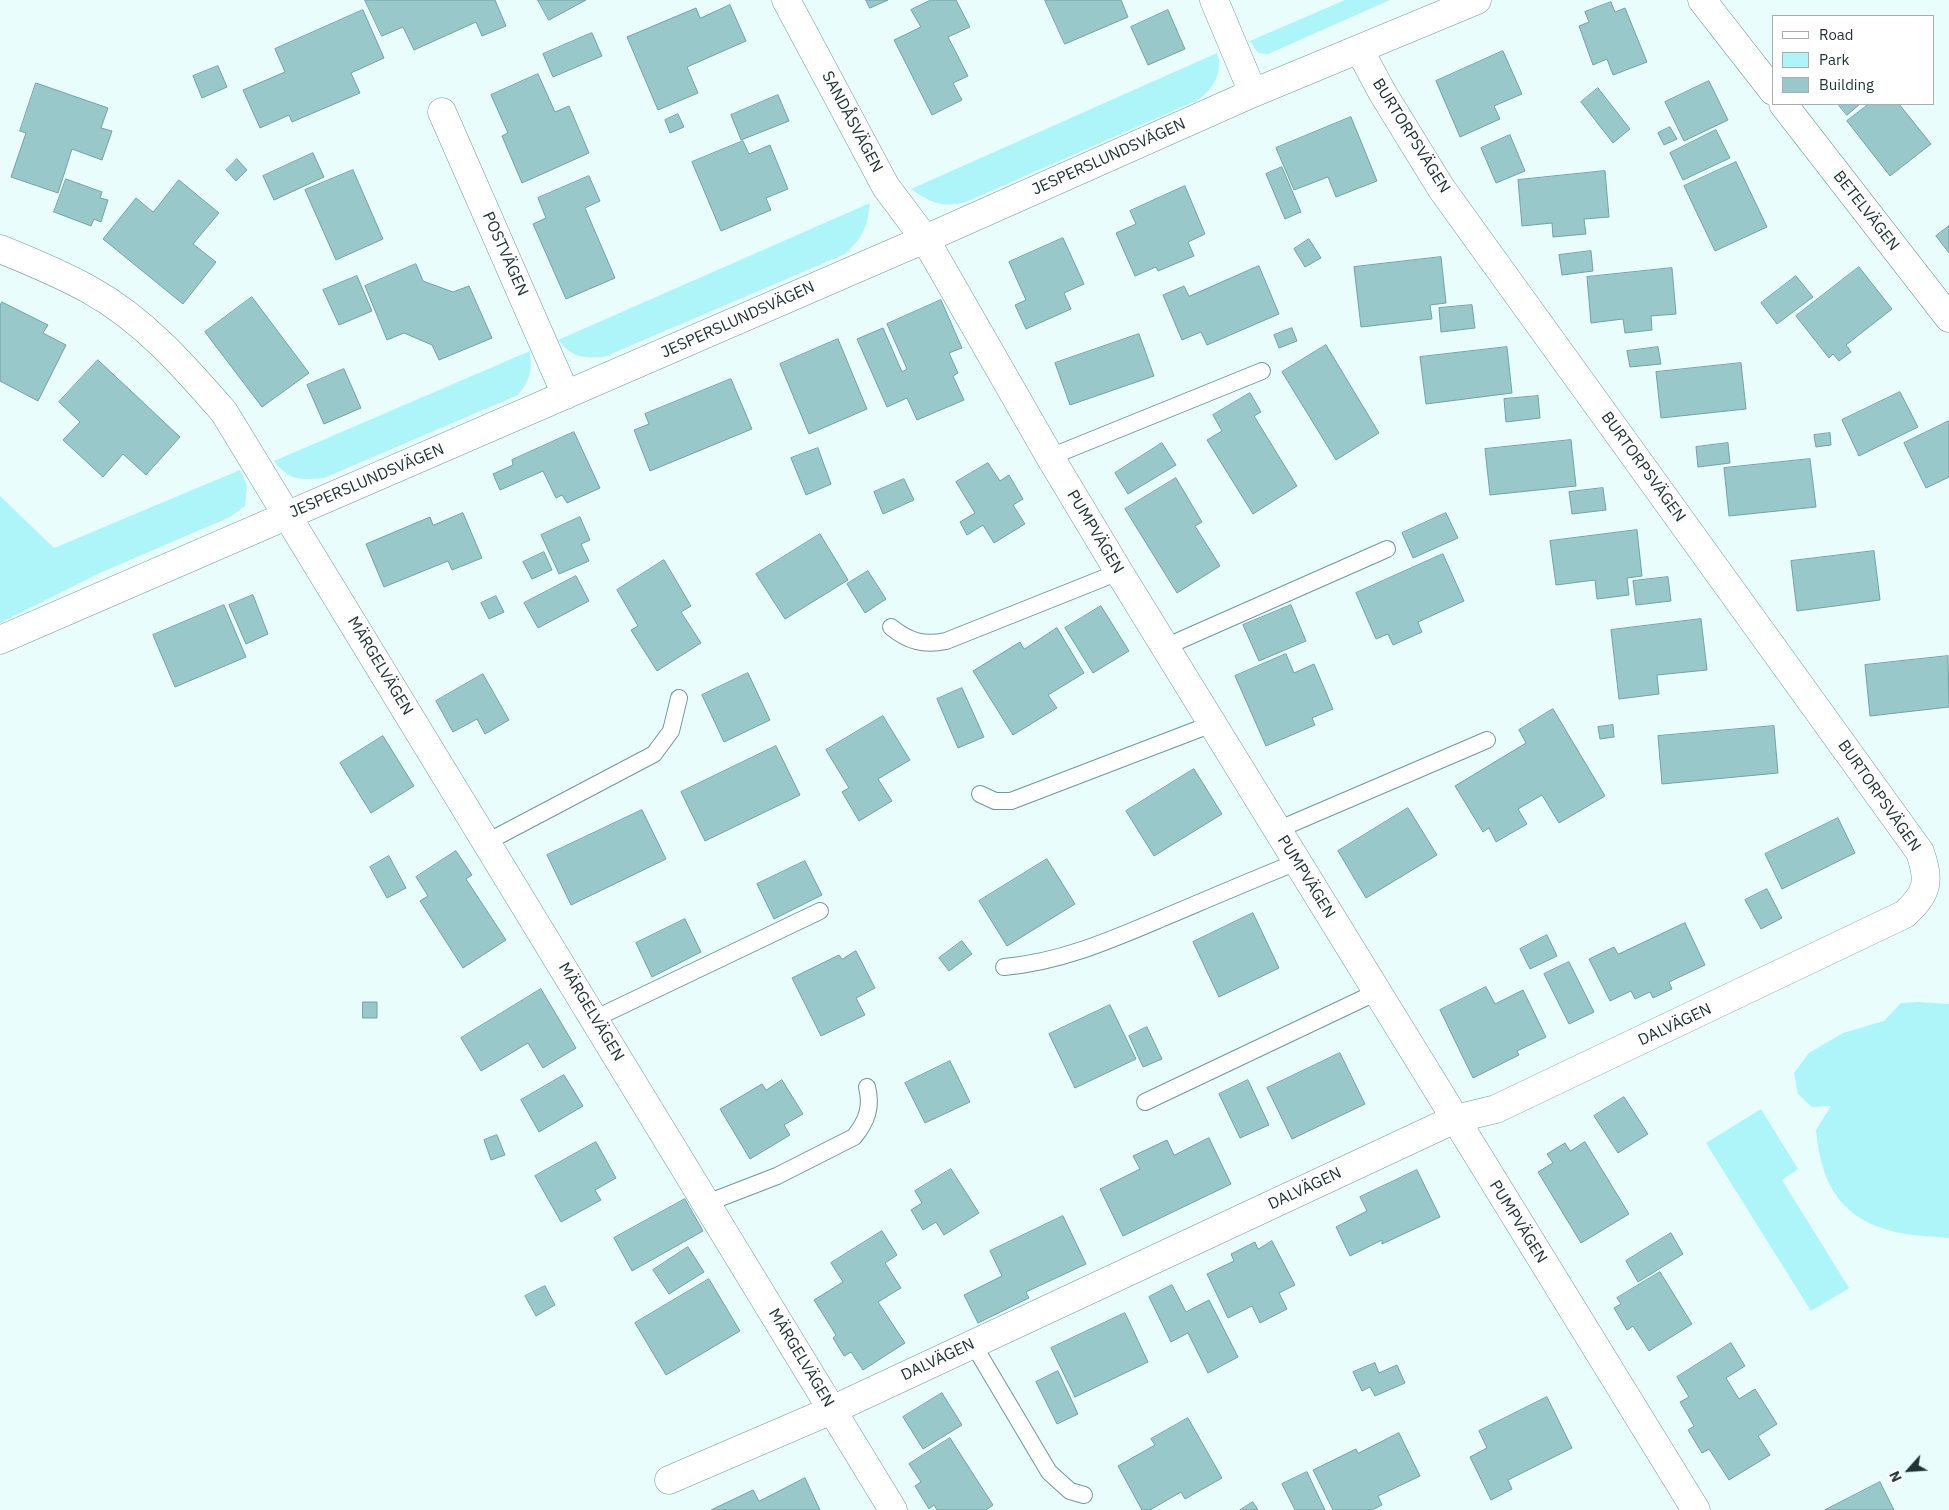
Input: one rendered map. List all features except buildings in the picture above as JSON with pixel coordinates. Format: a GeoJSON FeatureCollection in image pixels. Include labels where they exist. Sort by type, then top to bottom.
{"type":"FeatureCollection","features":[{"type":"Feature","properties":{"kind":"street","name":"SANDÅSVÄGEN"},"geometry":{"type":"LineString","coordinates":[[786,0],[886,186],[925,239]]}},
{"type":"Feature","properties":{"kind":"street"},"geometry":{"type":"LineString","coordinates":[[1214,0],[1253,93]]}},
{"type":"Feature","properties":{"kind":"street","name":"JESPERSLUNDSVÄGEN"},"geometry":{"type":"LineString","coordinates":[[0,640],[925,239],[1253,93],[1477,0]]}},
{"type":"Feature","properties":{"kind":"street"},"geometry":{"type":"LineString","coordinates":[[1702,0],[1772,90]]}},
{"type":"Feature","properties":{"kind":"street","name":"BURTORPSVÄGEN"},"geometry":{"type":"LineString","coordinates":[[1359,49],[1382,92],[1442,188],[1920,852],[1926,868],[1927,884]]}},
{"type":"Feature","properties":{"kind":"street","name":"BETELVÄGEN"},"geometry":{"type":"LineString","coordinates":[[1784,105],[1949,318]]}},
{"type":"Feature","properties":{"kind":"street","name":"POSTVÄGEN"},"geometry":{"type":"LineString","coordinates":[[442,112],[566,395]]}},
{"type":"Feature","properties":{"kind":"street","name":"PUMPVÄGEN"},"geometry":{"type":"LineString","coordinates":[[925,239],[1050,458],[1455,1119],[1688,1509]]}},
{"type":"Feature","properties":{"kind":"street","name":"MÄRGELVÄGEN"},"geometry":{"type":"LineString","coordinates":[[0,249],[90,290],[139,323],[184,365],[224,412],[893,1510]]}},
{"type":"Feature","properties":{"kind":"street","name":"DALVÄGEN"},"geometry":{"type":"LineString","coordinates":[[669,1480],[832,1410],[1455,1119],[1496,1109],[1905,914],[1920,900],[1927,884]]}},
{"type":"Feature","properties":{"kind":"lane"},"geometry":{"type":"LineString","coordinates":[[1050,458],[1262,372]]}},
{"type":"Feature","properties":{"kind":"lane"},"geometry":{"type":"LineString","coordinates":[[1165,647],[1387,549]]}},
{"type":"Feature","properties":{"kind":"lane"},"geometry":{"type":"LineString","coordinates":[[891,627],[902,636],[914,641],[933,644],[946,641],[1120,572]]}},
{"type":"Feature","properties":{"kind":"lane"},"geometry":{"type":"LineString","coordinates":[[487,842],[654,754],[671,731],[679,698]]}},
{"type":"Feature","properties":{"kind":"lane"},"geometry":{"type":"LineString","coordinates":[[980,794],[995,801],[1011,801],[1212,724]]}},
{"type":"Feature","properties":{"kind":"lane"},"geometry":{"type":"LineString","coordinates":[[1277,830],[1487,740]]}},
{"type":"Feature","properties":{"kind":"lane"},"geometry":{"type":"LineString","coordinates":[[1004,967],[1034,964],[1059,958],[1100,944],[1297,862]]}},
{"type":"Feature","properties":{"kind":"lane"},"geometry":{"type":"LineString","coordinates":[[594,1019],[820,911]]}},
{"type":"Feature","properties":{"kind":"lane"},"geometry":{"type":"LineString","coordinates":[[1145,1102],[1377,992]]}},
{"type":"Feature","properties":{"kind":"lane"},"geometry":{"type":"LineString","coordinates":[[707,1203],[777,1176],[854,1137],[863,1126],[868,1114],[870,1099],[867,1087]]}},
{"type":"Feature","properties":{"kind":"lane"},"geometry":{"type":"LineString","coordinates":[[973,1344],[1049,1472],[1070,1491],[1084,1495]]}},
{"type":"Feature","properties":{"kind":"green space"},"geometry":{"type":"Polygon","coordinates":[[[1345,0],[1390,0],[1268,54],[1258,53],[1250,41],[1345,0]]]}},
{"type":"Feature","properties":{"kind":"green space"},"geometry":{"type":"Polygon","coordinates":[[[1217,53],[1219,67],[1216,80],[1198,100],[966,202],[958,204],[937,203],[911,189],[1217,53]]]}},
{"type":"Feature","properties":{"kind":"green space"},"geometry":{"type":"Polygon","coordinates":[[[870,203],[863,232],[845,254],[604,357],[578,356],[563,346],[558,340],[870,203]]]}},
{"type":"Feature","properties":{"kind":"green space"},"geometry":{"type":"Polygon","coordinates":[[[530,351],[530,374],[518,395],[324,478],[296,478],[285,472],[274,461],[530,351]]]}},
{"type":"Feature","properties":{"kind":"green space"},"geometry":{"type":"Polygon","coordinates":[[[240,470],[247,486],[245,506],[230,517],[100,573],[0,623],[0,496],[54,548],[240,470]]]}},
{"type":"Feature","properties":{"kind":"green space"},"geometry":{"type":"Polygon","coordinates":[[[1901,1003],[1949,1004],[1949,1238],[1911,1235],[1888,1230],[1870,1223],[1844,1205],[1834,1193],[1827,1179],[1818,1148],[1816,1130],[1831,1106],[1812,1107],[1798,1094],[1794,1073],[1809,1053],[1843,1033],[1884,1021],[1901,1003]]]}},
{"type":"Feature","properties":{"kind":"green space"},"geometry":{"type":"Polygon","coordinates":[[[1761,1109],[1798,1169],[1782,1180],[1849,1288],[1811,1311],[1706,1143],[1761,1109]]]}}]}
